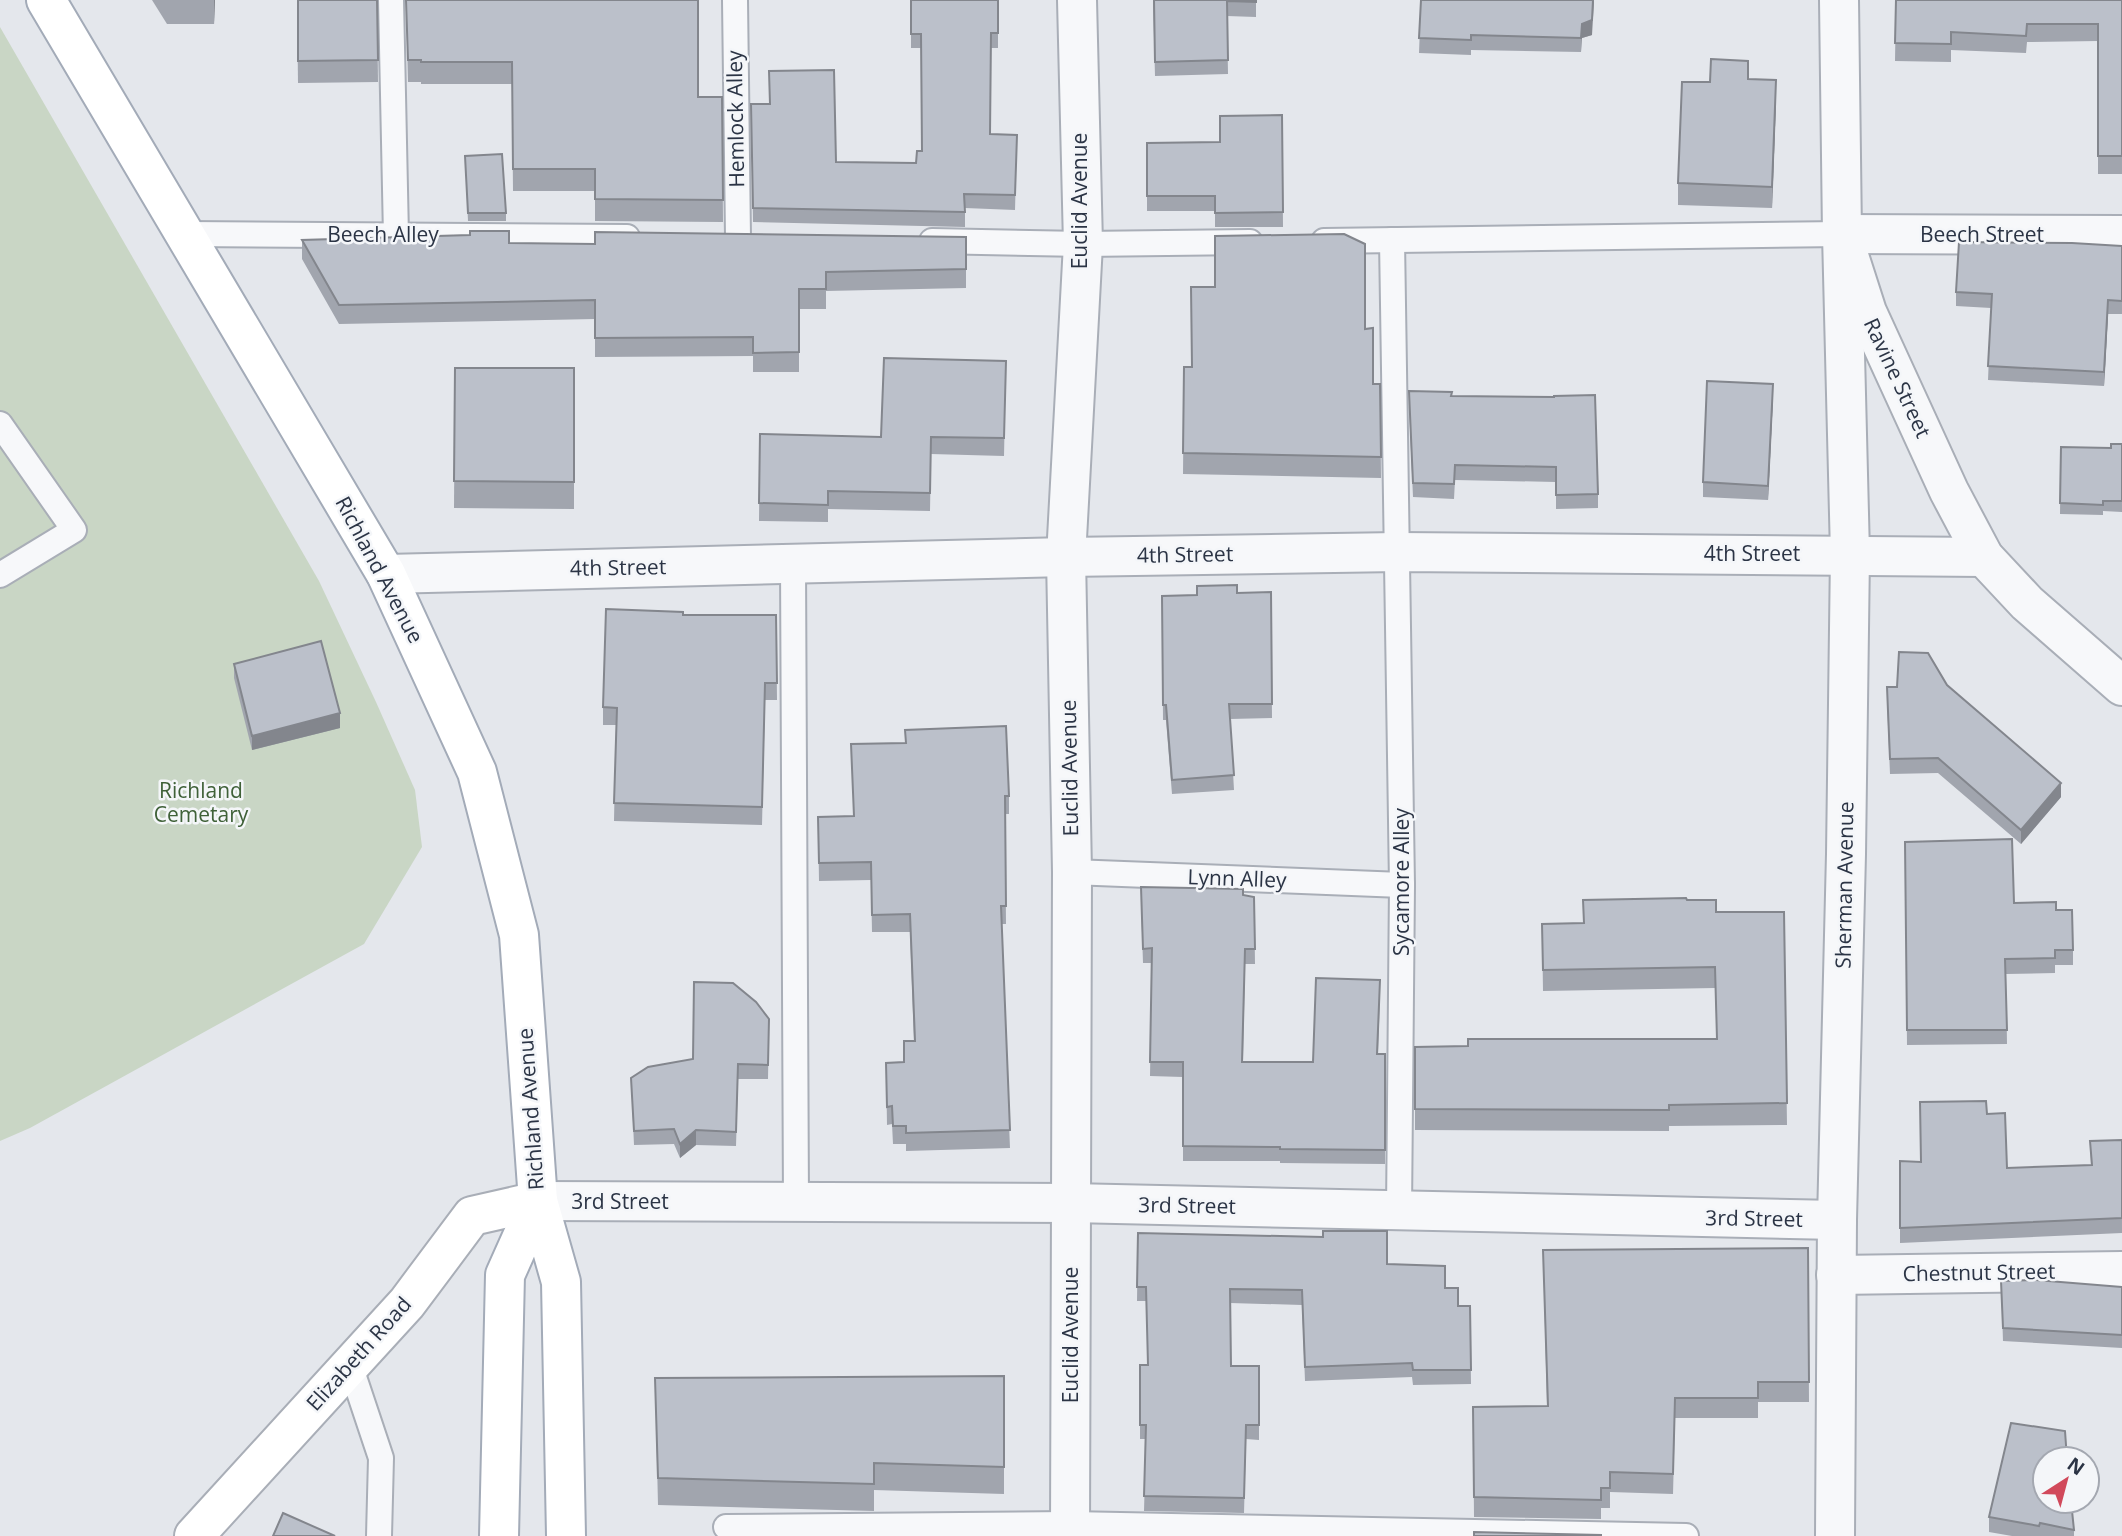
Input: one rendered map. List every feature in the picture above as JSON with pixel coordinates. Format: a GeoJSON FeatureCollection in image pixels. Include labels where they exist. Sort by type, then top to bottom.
{"type":"FeatureCollection","features":[{"type":"Feature","properties":{"kind":"main road","name":"Richland Avenue"},"geometry":{"type":"LineString","coordinates":[[47,0],[386,574],[477,772],[519,935],[537,1201],[561,1282],[566,1536]]}},
{"type":"Feature","properties":{"kind":"main road","name":"Richland Avenue"},"geometry":{"type":"LineString","coordinates":[[499,1536],[505,1275],[537,1201]]}},
{"type":"Feature","properties":{"kind":"main road","name":"Elizabeth Road"},"geometry":{"type":"LineString","coordinates":[[194,1536],[407,1303],[472,1216],[537,1201]]}},
{"type":"Feature","properties":{"kind":"street","name":"Euclid Avenue"},"geometry":{"type":"LineString","coordinates":[[1070,1530],[1072,872],[1066,557],[1083,244],[1077,0]]}},
{"type":"Feature","properties":{"kind":"street","name":"Ravine Street"},"geometry":{"type":"LineString","coordinates":[[1839,0],[1842,234],[1867,312],[1949,491],[1983,557],[2027,603],[2122,686]]}},
{"type":"Feature","properties":{"kind":"street","name":"Beech Street"},"geometry":{"type":"LineString","coordinates":[[1842,234],[2122,235]]}},
{"type":"Feature","properties":{"kind":"street","name":"Sherman Avenue"},"geometry":{"type":"LineString","coordinates":[[1835,1536],[1836,1275],[1850,554],[1842,234]]}},
{"type":"Feature","properties":{"kind":"street","name":"4th Street"},"geometry":{"type":"LineString","coordinates":[[386,574],[1066,557],[1398,552],[1983,557]]}},
{"type":"Feature","properties":{"kind":"street","name":"3rd Street"},"geometry":{"type":"LineString","coordinates":[[537,1201],[1071,1203],[1837,1220]]}},
{"type":"Feature","properties":{"kind":"street","name":"Chestnut Street"},"geometry":{"type":"LineString","coordinates":[[1836,1275],[2122,1272]]}},
{"type":"Feature","properties":{"kind":"lane"},"geometry":{"type":"LineString","coordinates":[[391,0],[396,236]]}},
{"type":"Feature","properties":{"kind":"lane","name":"Hemlock Alley"},"geometry":{"type":"LineString","coordinates":[[735,0],[738,237]]}},
{"type":"Feature","properties":{"kind":"lane","name":"Beech Alley"},"geometry":{"type":"LineString","coordinates":[[186,234],[656,237]]}},
{"type":"Feature","properties":{"kind":"lane"},"geometry":{"type":"LineString","coordinates":[[1298,242],[1842,234]]}},
{"type":"Feature","properties":{"kind":"lane"},"geometry":{"type":"LineString","coordinates":[[710,237],[765,238]]}},
{"type":"Feature","properties":{"kind":"lane","name":"Sycamore Alley"},"geometry":{"type":"LineString","coordinates":[[1392,240],[1402,885],[1399,1211]]}},
{"type":"Feature","properties":{"kind":"lane"},"geometry":{"type":"LineString","coordinates":[[903,241],[1083,244],[1271,242]]}},
{"type":"Feature","properties":{"kind":"lane"},"geometry":{"type":"LineString","coordinates":[[0,424],[74,530],[0,575]]}},
{"type":"Feature","properties":{"kind":"lane"},"geometry":{"type":"LineString","coordinates":[[793,564],[796,1203]]}},
{"type":"Feature","properties":{"kind":"lane","name":"Lynn Alley"},"geometry":{"type":"LineString","coordinates":[[1072,872],[1402,885]]}},
{"type":"Feature","properties":{"kind":"lane"},"geometry":{"type":"LineString","coordinates":[[350,1365],[381,1458],[379,1536]]}},
{"type":"Feature","properties":{"kind":"lane"},"geometry":{"type":"LineString","coordinates":[[726,1527],[1686,1536]]}},
{"type":"Feature","properties":{"kind":"green space","name":"Richland Cemetary"},"geometry":{"type":"Polygon","coordinates":[[[0,27],[319,581],[415,790],[422,847],[364,944],[30,1128],[0,1141],[0,27]]]}},
{"type":"Feature","properties":{"kind":"building"},"geometry":{"type":"Polygon","coordinates":[[[298,0],[377,0],[378,60],[298,61],[298,0]]]}},
{"type":"Feature","properties":{"kind":"building"},"geometry":{"type":"Polygon","coordinates":[[[406,0],[698,0],[698,97],[722,97],[723,200],[595,199],[595,169],[513,169],[512,62],[408,60],[406,0]]]}},
{"type":"Feature","properties":{"kind":"building"},"geometry":{"type":"Polygon","coordinates":[[[911,0],[998,0],[998,33],[991,33],[990,134],[1017,135],[1015,195],[964,194],[965,212],[753,208],[751,104],[770,104],[769,71],[834,70],[836,162],[916,163],[917,151],[922,151],[921,34],[911,34],[911,0]]]}},
{"type":"Feature","properties":{"kind":"building"},"geometry":{"type":"Polygon","coordinates":[[[1154,0],[1256,0],[1256,2],[1227,1],[1228,60],[1155,62],[1154,0]]]}},
{"type":"Feature","properties":{"kind":"building"},"geometry":{"type":"Polygon","coordinates":[[[1421,0],[1593,0],[1592,20],[1582,24],[1581,38],[1471,35],[1471,40],[1419,38],[1421,0]]]}},
{"type":"Feature","properties":{"kind":"building"},"geometry":{"type":"Polygon","coordinates":[[[1896,0],[2122,0],[2122,156],[2098,156],[2098,24],[2027,24],[2026,36],[1951,32],[1951,44],[1895,43],[1896,0]]]}},
{"type":"Feature","properties":{"kind":"building"},"geometry":{"type":"Polygon","coordinates":[[[1711,59],[1748,61],[1748,79],[1776,80],[1772,187],[1678,183],[1682,82],[1710,82],[1711,59]]]}},
{"type":"Feature","properties":{"kind":"building"},"geometry":{"type":"Polygon","coordinates":[[[1282,115],[1283,212],[1215,213],[1215,196],[1147,196],[1147,143],[1220,142],[1220,116],[1282,115]]]}},
{"type":"Feature","properties":{"kind":"building"},"geometry":{"type":"Polygon","coordinates":[[[502,154],[506,213],[468,213],[465,156],[502,154]]]}},
{"type":"Feature","properties":{"kind":"building"},"geometry":{"type":"Polygon","coordinates":[[[470,231],[509,231],[509,243],[595,244],[595,232],[966,237],[966,269],[826,272],[826,289],[799,289],[799,352],[753,353],[753,337],[595,338],[595,300],[339,305],[302,240],[470,235],[470,231]]]}},
{"type":"Feature","properties":{"kind":"building"},"geometry":{"type":"Polygon","coordinates":[[[1344,234],[1365,244],[1365,329],[1373,328],[1373,384],[1380,384],[1381,457],[1183,453],[1184,367],[1192,367],[1191,287],[1215,287],[1215,236],[1344,234]]]}},
{"type":"Feature","properties":{"kind":"building"},"geometry":{"type":"Polygon","coordinates":[[[1959,242],[2122,246],[2122,301],[2108,300],[2104,372],[1988,366],[1992,294],[1956,292],[1959,242]]]}},
{"type":"Feature","properties":{"kind":"building"},"geometry":{"type":"Polygon","coordinates":[[[884,358],[1006,361],[1004,438],[931,437],[930,493],[828,491],[828,505],[759,503],[760,434],[881,437],[884,358]]]}},
{"type":"Feature","properties":{"kind":"building"},"geometry":{"type":"Polygon","coordinates":[[[455,368],[574,368],[574,482],[454,481],[455,368]]]}},
{"type":"Feature","properties":{"kind":"building"},"geometry":{"type":"Polygon","coordinates":[[[1707,381],[1773,384],[1768,486],[1703,482],[1707,381]]]}},
{"type":"Feature","properties":{"kind":"building"},"geometry":{"type":"Polygon","coordinates":[[[1409,391],[1452,392],[1451,396],[1595,395],[1598,494],[1556,495],[1556,467],[1455,465],[1454,484],[1413,483],[1409,391]]]}},
{"type":"Feature","properties":{"kind":"building"},"geometry":{"type":"Polygon","coordinates":[[[2111,444],[2122,444],[2122,501],[2103,501],[2103,505],[2060,503],[2061,447],[2111,448],[2111,444]]]}},
{"type":"Feature","properties":{"kind":"building"},"geometry":{"type":"Polygon","coordinates":[[[1237,585],[1237,593],[1271,592],[1272,704],[1229,704],[1234,775],[1172,780],[1166,705],[1163,705],[1162,596],[1197,595],[1197,586],[1237,585]]]}},
{"type":"Feature","properties":{"kind":"building"},"geometry":{"type":"Polygon","coordinates":[[[606,609],[683,612],[683,615],[776,615],[777,683],[765,683],[762,807],[614,803],[617,708],[603,707],[606,609]]]}},
{"type":"Feature","properties":{"kind":"building"},"geometry":{"type":"Polygon","coordinates":[[[321,641],[340,713],[252,736],[234,664],[321,641]]]}},
{"type":"Feature","properties":{"kind":"building"},"geometry":{"type":"Polygon","coordinates":[[[1899,652],[1928,653],[1947,685],[2061,783],[2021,830],[1938,758],[1890,759],[1887,687],[1897,687],[1899,652]]]}},
{"type":"Feature","properties":{"kind":"building"},"geometry":{"type":"Polygon","coordinates":[[[1006,726],[1009,796],[1005,796],[1006,906],[1001,906],[1010,1130],[906,1133],[906,1126],[893,1126],[892,1106],[887,1107],[886,1063],[904,1062],[904,1041],[915,1041],[910,914],[872,915],[871,862],[819,863],[818,817],[854,816],[851,744],[906,743],[905,730],[1006,726]]]}},
{"type":"Feature","properties":{"kind":"building"},"geometry":{"type":"Polygon","coordinates":[[[2012,839],[2014,903],[2056,902],[2056,910],[2072,910],[2073,950],[2055,950],[2055,958],[2005,959],[2007,1030],[1907,1030],[1905,842],[2012,839]]]}},
{"type":"Feature","properties":{"kind":"building"},"geometry":{"type":"Polygon","coordinates":[[[1141,887],[1243,889],[1243,895],[1254,897],[1255,949],[1245,949],[1242,1062],[1313,1062],[1316,978],[1380,980],[1377,1054],[1385,1054],[1385,1150],[1183,1146],[1183,1062],[1150,1062],[1152,948],[1143,949],[1141,887]]]}},
{"type":"Feature","properties":{"kind":"building"},"geometry":{"type":"Polygon","coordinates":[[[1583,900],[1716,900],[1716,912],[1784,912],[1787,1103],[1669,1105],[1669,1110],[1415,1109],[1415,1047],[1468,1046],[1468,1039],[1717,1039],[1715,967],[1543,970],[1542,924],[1584,923],[1583,900]]]}},
{"type":"Feature","properties":{"kind":"building"},"geometry":{"type":"Polygon","coordinates":[[[694,982],[733,983],[756,1002],[769,1019],[768,1065],[738,1064],[736,1132],[696,1130],[680,1144],[674,1129],[634,1131],[631,1078],[648,1067],[693,1059],[694,982]]]}},
{"type":"Feature","properties":{"kind":"building"},"geometry":{"type":"Polygon","coordinates":[[[1986,1101],[1987,1114],[2005,1113],[2007,1168],[2092,1165],[2090,1141],[2122,1140],[2122,1218],[1900,1228],[1900,1161],[1921,1162],[1920,1102],[1986,1101]]]}},
{"type":"Feature","properties":{"kind":"building"},"geometry":{"type":"Polygon","coordinates":[[[1323,1231],[1387,1231],[1387,1264],[1445,1266],[1445,1288],[1458,1288],[1458,1306],[1470,1306],[1471,1370],[1413,1370],[1412,1363],[1305,1367],[1302,1290],[1230,1289],[1231,1366],[1259,1366],[1259,1425],[1246,1425],[1244,1498],[1144,1496],[1146,1425],[1140,1425],[1140,1365],[1148,1365],[1146,1287],[1137,1287],[1138,1233],[1323,1237],[1323,1231]]]}},
{"type":"Feature","properties":{"kind":"building"},"geometry":{"type":"Polygon","coordinates":[[[1808,1248],[1809,1382],[1758,1382],[1758,1398],[1675,1398],[1673,1474],[1610,1472],[1610,1488],[1601,1488],[1601,1500],[1474,1497],[1473,1407],[1548,1406],[1543,1250],[1808,1248]]]}},
{"type":"Feature","properties":{"kind":"building"},"geometry":{"type":"Polygon","coordinates":[[[2036,1280],[2122,1287],[2122,1335],[2003,1328],[2001,1281],[2036,1280]]]}},
{"type":"Feature","properties":{"kind":"building"},"geometry":{"type":"Polygon","coordinates":[[[1004,1376],[1004,1467],[874,1463],[874,1484],[658,1478],[655,1378],[1004,1376]]]}},
{"type":"Feature","properties":{"kind":"building"},"geometry":{"type":"Polygon","coordinates":[[[2011,1423],[2065,1431],[2066,1445],[2031,1445],[2031,1515],[2072,1515],[2074,1530],[1989,1517],[2011,1423]]]}},
{"type":"Feature","properties":{"kind":"building"},"geometry":{"type":"Polygon","coordinates":[[[283,1513],[335,1536],[273,1536],[283,1513]]]}},
{"type":"Feature","properties":{"kind":"building"},"geometry":{"type":"Polygon","coordinates":[[[1474,1532],[1601,1535],[1601,1536],[1474,1536],[1474,1532]]]}}]}
